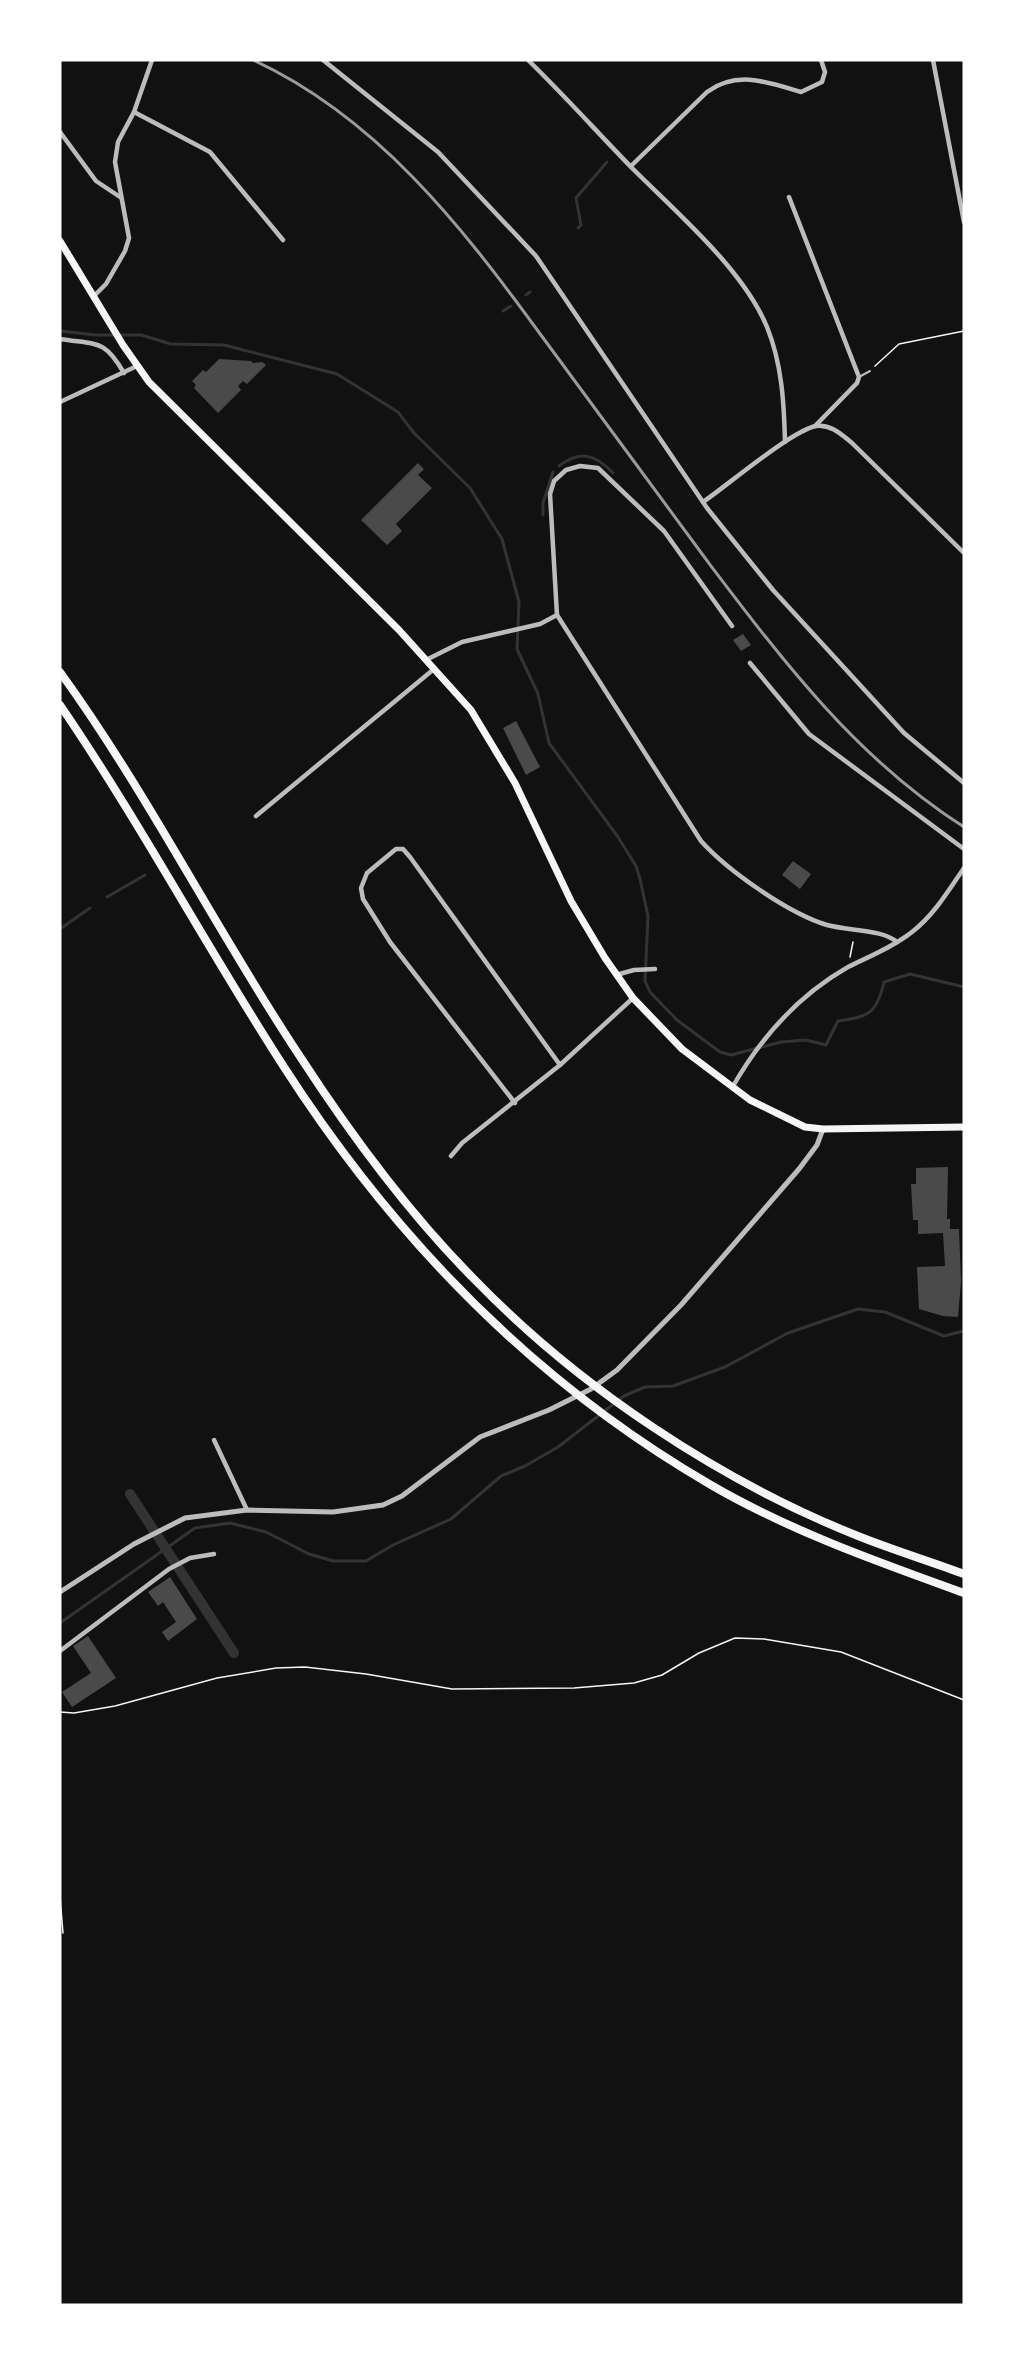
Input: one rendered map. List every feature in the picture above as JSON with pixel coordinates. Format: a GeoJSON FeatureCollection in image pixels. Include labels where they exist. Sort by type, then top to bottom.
{"type":"FeatureCollection","features":[{"type":"Feature","properties":{"kind":"highway"},"geometry":{"type":"LineString","coordinates":[[60,672],[177,851],[299,1056],[353,1135],[402,1200],[476,1282],[578,1373],[636,1415],[735,1476],[857,1535],[964,1574]]}},
{"type":"Feature","properties":{"kind":"highway"},"geometry":{"type":"LineString","coordinates":[[60,705],[152,849],[285,1069],[337,1146],[398,1225],[461,1293],[566,1386],[624,1429],[712,1486],[791,1525],[851,1551],[964,1593]]}},
{"type":"Feature","properties":{"kind":"main road"},"geometry":{"type":"LineString","coordinates":[[60,241],[123,345],[162,397],[428,659],[471,710],[496,750],[571,901],[616,975],[633,998],[682,1049],[732,1088],[786,1120],[823,1130],[964,1127]]}},
{"type":"Feature","properties":{"kind":"street"},"geometry":{"type":"LineString","coordinates":[[94,295],[106,284],[125,250],[128,226],[120,197],[115,162],[118,142],[134,112],[152,60]]}},
{"type":"Feature","properties":{"kind":"street"},"geometry":{"type":"LineString","coordinates":[[323,60],[438,152],[536,256],[703,501],[773,590],[904,733],[964,783]]}},
{"type":"Feature","properties":{"kind":"street"},"geometry":{"type":"LineString","coordinates":[[528,60],[694,230],[754,303],[766,325],[775,352],[784,396],[785,442]]}},
{"type":"Feature","properties":{"kind":"street"},"geometry":{"type":"LineString","coordinates":[[631,166],[707,92],[721,82],[740,79],[760,80],[801,93],[822,82],[825,72],[821,60]]}},
{"type":"Feature","properties":{"kind":"street"},"geometry":{"type":"LineString","coordinates":[[933,60],[964,222]]}},
{"type":"Feature","properties":{"kind":"street"},"geometry":{"type":"LineString","coordinates":[[134,112],[210,152],[283,240]]}},
{"type":"Feature","properties":{"kind":"street"},"geometry":{"type":"LineString","coordinates":[[60,132],[96,181],[120,197]]}},
{"type":"Feature","properties":{"kind":"street"},"geometry":{"type":"LineString","coordinates":[[703,501],[785,442],[815,426],[857,383],[859,377],[789,197]]}},
{"type":"Feature","properties":{"kind":"street"},"geometry":{"type":"LineString","coordinates":[[60,339],[103,346],[111,351],[124,373]]}},
{"type":"Feature","properties":{"kind":"street"},"geometry":{"type":"LineString","coordinates":[[60,402],[137,366]]}},
{"type":"Feature","properties":{"kind":"street"},"geometry":{"type":"LineString","coordinates":[[815,426],[838,431],[964,553]]}},
{"type":"Feature","properties":{"kind":"street"},"geometry":{"type":"LineString","coordinates":[[732,626],[664,531],[598,468],[580,466],[566,470],[554,481],[550,494],[556,615],[603,684],[684,817],[718,860],[788,907],[816,920],[855,932],[889,934],[897,942]]}},
{"type":"Feature","properties":{"kind":"street"},"geometry":{"type":"LineString","coordinates":[[664,531],[670,526]]}},
{"type":"Feature","properties":{"kind":"street"},"geometry":{"type":"LineString","coordinates":[[428,659],[455,645],[507,630],[527,627],[556,615]]}},
{"type":"Feature","properties":{"kind":"street"},"geometry":{"type":"LineString","coordinates":[[750,663],[808,734],[964,849]]}},
{"type":"Feature","properties":{"kind":"street"},"geometry":{"type":"LineString","coordinates":[[256,816],[435,668]]}},
{"type":"Feature","properties":{"kind":"street"},"geometry":{"type":"LineString","coordinates":[[515,1103],[396,951],[363,899],[362,888],[367,873],[396,849],[403,849],[560,1065]]}},
{"type":"Feature","properties":{"kind":"street"},"geometry":{"type":"LineString","coordinates":[[732,1088],[763,1039],[819,986],[897,942],[927,918],[964,868]]}},
{"type":"Feature","properties":{"kind":"street"},"geometry":{"type":"LineString","coordinates":[[616,975],[634,970],[655,969]]}},
{"type":"Feature","properties":{"kind":"street"},"geometry":{"type":"LineString","coordinates":[[451,1156],[462,1143],[560,1065],[633,998]]}},
{"type":"Feature","properties":{"kind":"street"},"geometry":{"type":"LineString","coordinates":[[60,1592],[170,1524],[204,1514],[248,1510],[333,1512],[382,1505],[402,1496],[480,1437],[549,1410],[591,1389],[617,1370],[681,1305],[799,1169],[817,1144],[823,1130]]}},
{"type":"Feature","properties":{"kind":"street"},"geometry":{"type":"LineString","coordinates":[[214,1440],[248,1510]]}},
{"type":"Feature","properties":{"kind":"street"},"geometry":{"type":"LineString","coordinates":[[60,1651],[169,1569],[190,1558],[214,1554]]}},
{"type":"Feature","properties":{"kind":"lane"},"geometry":{"type":"LineString","coordinates":[[859,377],[870,371]]}},
{"type":"Feature","properties":{"kind":"path"},"geometry":{"type":"LineString","coordinates":[[870,371],[899,344],[964,331]]}},
{"type":"Feature","properties":{"kind":"path"},"geometry":{"type":"LineString","coordinates":[[850,958],[853,942]]}},
{"type":"Feature","properties":{"kind":"path"},"geometry":{"type":"LineString","coordinates":[[60,1712],[74,1713],[115,1706],[217,1678],[276,1668],[304,1667],[366,1674],[452,1689],[574,1688],[634,1683],[662,1675],[699,1653],[735,1638],[764,1639],[841,1652],[964,1700]]}},
{"type":"Feature","properties":{"kind":"path"},"geometry":{"type":"LineString","coordinates":[[60,1897],[63,1933]]}},
{"type":"Feature","properties":{"kind":"building"},"geometry":{"type":"Polygon","coordinates":[[[219,359],[262,362],[266,365],[247,384],[243,381],[238,386],[241,390],[218,413],[194,388],[196,385],[192,381],[203,370],[206,372],[219,359]]]}},
{"type":"Feature","properties":{"kind":"building"},"geometry":{"type":"Polygon","coordinates":[[[418,463],[424,469],[418,475],[432,488],[396,524],[402,531],[387,545],[361,520],[418,463]]]}},
{"type":"Feature","properties":{"kind":"building"},"geometry":{"type":"Polygon","coordinates":[[[743,634],[751,645],[741,651],[733,640],[743,634]]]}},
{"type":"Feature","properties":{"kind":"building"},"geometry":{"type":"Polygon","coordinates":[[[516,721],[540,767],[526,775],[503,728],[516,721]]]}},
{"type":"Feature","properties":{"kind":"building"},"geometry":{"type":"Polygon","coordinates":[[[793,861],[811,874],[800,889],[782,875],[793,861]]]}},
{"type":"Feature","properties":{"kind":"building"},"geometry":{"type":"Polygon","coordinates":[[[948,1167],[947,1219],[950,1219],[950,1229],[959,1229],[961,1281],[958,1317],[943,1316],[919,1309],[917,1267],[945,1266],[943,1233],[918,1234],[918,1220],[913,1220],[911,1184],[916,1184],[916,1168],[948,1167]]]}},
{"type":"Feature","properties":{"kind":"building"},"geometry":{"type":"Polygon","coordinates":[[[170,1577],[197,1619],[168,1641],[162,1632],[176,1622],[163,1602],[158,1606],[148,1592],[170,1577]]]}},
{"type":"Feature","properties":{"kind":"building"},"geometry":{"type":"Polygon","coordinates":[[[88,1636],[116,1678],[72,1707],[62,1692],[91,1673],[73,1646],[88,1636]]]}},
{"type":"Feature","properties":{"kind":"waterway"},"geometry":{"type":"LineString","coordinates":[[578,228],[581,225],[576,198],[607,162]]}},
{"type":"Feature","properties":{"kind":"waterway"},"geometry":{"type":"LineString","coordinates":[[526,295],[530,292]]}},
{"type":"Feature","properties":{"kind":"waterway"},"geometry":{"type":"LineString","coordinates":[[503,311],[511,306]]}},
{"type":"Feature","properties":{"kind":"waterway"},"geometry":{"type":"LineString","coordinates":[[60,331],[95,335],[141,335],[171,344],[224,345],[337,374],[398,412],[414,433],[470,488],[502,539],[519,602],[517,649],[538,694],[549,743],[618,837],[636,866],[648,916],[645,981],[650,992],[677,1020],[720,1052],[731,1055],[781,1042],[806,1040],[826,1045],[838,1021],[857,1018],[875,1007],[884,982],[910,974],[964,987]]}},
{"type":"Feature","properties":{"kind":"waterway"},"geometry":{"type":"LineString","coordinates":[[559,466],[574,458],[587,456],[594,458],[613,473]]}},
{"type":"Feature","properties":{"kind":"waterway"},"geometry":{"type":"LineString","coordinates":[[543,515],[543,503],[553,472]]}},
{"type":"Feature","properties":{"kind":"waterway"},"geometry":{"type":"LineString","coordinates":[[107,897],[145,875]]}},
{"type":"Feature","properties":{"kind":"waterway"},"geometry":{"type":"LineString","coordinates":[[60,929],[90,908]]}},
{"type":"Feature","properties":{"kind":"waterway"},"geometry":{"type":"LineString","coordinates":[[60,1623],[195,1528],[230,1523],[266,1532],[309,1554],[333,1561],[366,1561],[393,1545],[451,1519],[501,1476],[525,1466],[558,1447],[624,1396],[645,1387],[673,1386],[725,1367],[788,1333],[858,1309],[885,1312],[944,1336],[964,1331]]}},
{"type":"Feature","properties":{"kind":"waterway"},"geometry":{"type":"LineString","coordinates":[[130,1494],[234,1653]]}},
{"type":"Feature","properties":{"kind":"railway"},"geometry":{"type":"LineString","coordinates":[[253,60],[297,84],[338,111],[377,143],[446,213],[508,291],[708,562],[794,671],[824,706],[889,771],[964,827]]}}]}
